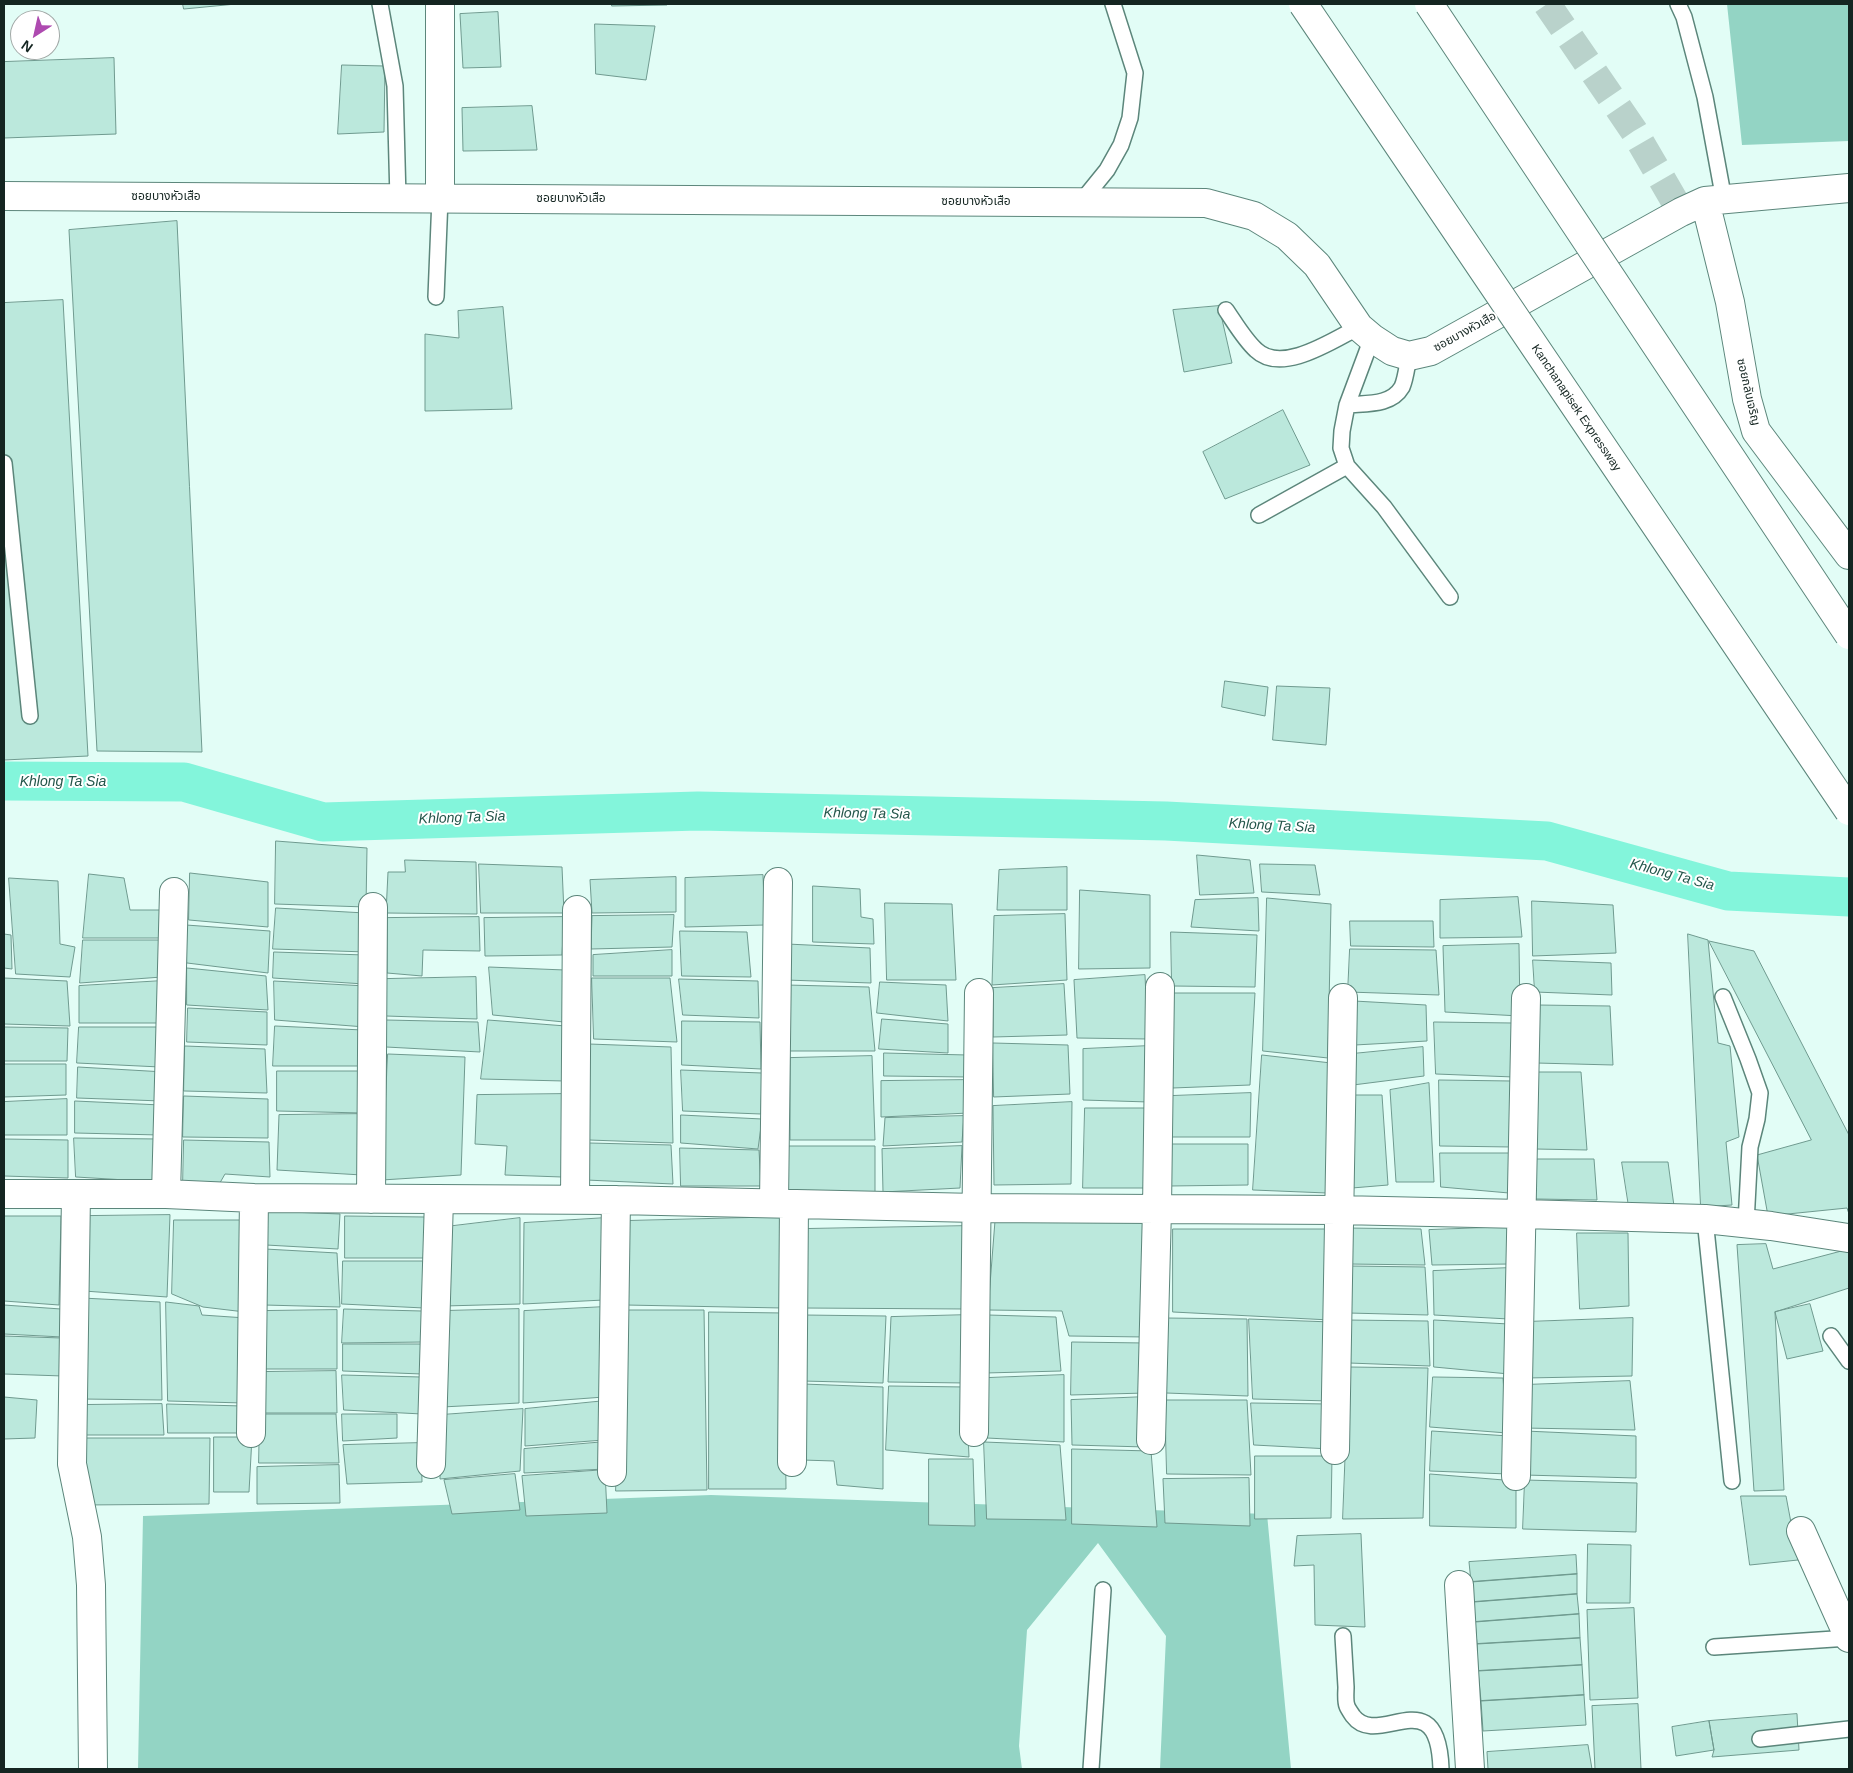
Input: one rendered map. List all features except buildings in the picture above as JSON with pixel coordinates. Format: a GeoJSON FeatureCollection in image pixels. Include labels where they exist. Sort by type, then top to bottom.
{"type":"FeatureCollection","features":[{"type":"Feature","properties":{"kind":"main road"},"geometry":{"type":"LineString","coordinates":[[440,4],[440,198]]}},
{"type":"Feature","properties":{"kind":"main road","name":"Kanchanapisek Expressway"},"geometry":{"type":"LineString","coordinates":[[1303,4],[1849,811]]}},
{"type":"Feature","properties":{"kind":"main road"},"geometry":{"type":"LineString","coordinates":[[1429,4],[1849,636]]}},
{"type":"Feature","properties":{"kind":"main road","name":"ซอยบางหัวเสือ"},"geometry":{"type":"LineString","coordinates":[[4,196],[1206,203],[1254,216],[1287,236],[1317,265],[1365,333],[1392,351],[1409,356],[1431,351],[1681,212],[1714,200],[1849,188]]}},
{"type":"Feature","properties":{"kind":"main road","name":"ซอยกลับเจริญ"},"geometry":{"type":"LineString","coordinates":[[1714,200],[1747,399],[1756,430],[1849,555]]}},
{"type":"Feature","properties":{"kind":"main road"},"geometry":{"type":"LineString","coordinates":[[778,882],[784,1203],[792,1462]]}},
{"type":"Feature","properties":{"kind":"main road"},"geometry":{"type":"LineString","coordinates":[[166,1194],[174,892]]}},
{"type":"Feature","properties":{"kind":"main road"},"geometry":{"type":"LineString","coordinates":[[371,1198],[374,907]]}},
{"type":"Feature","properties":{"kind":"main road"},"geometry":{"type":"LineString","coordinates":[[574,1199],[576,910]]}},
{"type":"Feature","properties":{"kind":"main road"},"geometry":{"type":"LineString","coordinates":[[1151,1440],[1160,987]]}},
{"type":"Feature","properties":{"kind":"main road"},"geometry":{"type":"LineString","coordinates":[[974,1432],[979,993]]}},
{"type":"Feature","properties":{"kind":"main road"},"geometry":{"type":"LineString","coordinates":[[1335,1450],[1343,998]]}},
{"type":"Feature","properties":{"kind":"main road"},"geometry":{"type":"LineString","coordinates":[[1516,1476],[1526,998]]}},
{"type":"Feature","properties":{"kind":"main road"},"geometry":{"type":"LineString","coordinates":[[4,1194],[166,1194],[254,1198],[574,1199],[977,1208],[1339,1210],[1522,1214],[1705,1219],[1848,1238]]}},
{"type":"Feature","properties":{"kind":"main road"},"geometry":{"type":"LineString","coordinates":[[76,1194],[72,1464],[87,1537],[90,1575],[93,1769]]}},
{"type":"Feature","properties":{"kind":"main road"},"geometry":{"type":"LineString","coordinates":[[251,1433],[254,1198]]}},
{"type":"Feature","properties":{"kind":"main road"},"geometry":{"type":"LineString","coordinates":[[431,1464],[439,1199]]}},
{"type":"Feature","properties":{"kind":"main road"},"geometry":{"type":"LineString","coordinates":[[612,1472],[616,1200]]}},
{"type":"Feature","properties":{"kind":"main road"},"geometry":{"type":"LineString","coordinates":[[1801,1530],[1849,1638]]}},
{"type":"Feature","properties":{"kind":"main road"},"geometry":{"type":"LineString","coordinates":[[1459,1586],[1470,1769]]}},
{"type":"Feature","properties":{"kind":"lane"},"geometry":{"type":"LineString","coordinates":[[380,4],[395,86],[398,199]]}},
{"type":"Feature","properties":{"kind":"lane"},"geometry":{"type":"LineString","coordinates":[[1081,202],[1107,170],[1122,145],[1130,118],[1135,73],[1113,4]]}},
{"type":"Feature","properties":{"kind":"lane"},"geometry":{"type":"LineString","coordinates":[[1678,4],[1684,17],[1705,97],[1714,200]]}},
{"type":"Feature","properties":{"kind":"lane"},"geometry":{"type":"LineString","coordinates":[[436,297],[440,198]]}},
{"type":"Feature","properties":{"kind":"lane"},"geometry":{"type":"LineString","coordinates":[[1226,310],[1257,351],[1275,360],[1301,355],[1365,333]]}},
{"type":"Feature","properties":{"kind":"lane"},"geometry":{"type":"LineString","coordinates":[[1365,333],[1347,405],[1341,448],[1347,466],[1384,507],[1450,597]]}},
{"type":"Feature","properties":{"kind":"lane"},"geometry":{"type":"LineString","coordinates":[[1347,405],[1379,402],[1395,396],[1402,386],[1409,356]]}},
{"type":"Feature","properties":{"kind":"lane"},"geometry":{"type":"LineString","coordinates":[[4,463],[30,716]]}},
{"type":"Feature","properties":{"kind":"lane"},"geometry":{"type":"LineString","coordinates":[[1259,515],[1347,466]]}},
{"type":"Feature","properties":{"kind":"lane"},"geometry":{"type":"LineString","coordinates":[[1723,997],[1760,1093],[1757,1119],[1750,1147],[1746,1223]]}},
{"type":"Feature","properties":{"kind":"lane"},"geometry":{"type":"LineString","coordinates":[[1705,1219],[1732,1481]]}},
{"type":"Feature","properties":{"kind":"lane"},"geometry":{"type":"LineString","coordinates":[[1830,1336],[1849,1361]]}},
{"type":"Feature","properties":{"kind":"lane"},"geometry":{"type":"LineString","coordinates":[[1092,1769],[1103,1590]]}},
{"type":"Feature","properties":{"kind":"lane"},"geometry":{"type":"LineString","coordinates":[[1343,1636],[1347,1706],[1357,1721],[1371,1727],[1409,1719],[1426,1723],[1434,1732],[1440,1750],[1441,1769]]}},
{"type":"Feature","properties":{"kind":"lane"},"geometry":{"type":"LineString","coordinates":[[1714,1646],[1849,1638]]}},
{"type":"Feature","properties":{"kind":"lane"},"geometry":{"type":"LineString","coordinates":[[1760,1739],[1849,1729]]}},
{"type":"Feature","properties":{"kind":"green space"},"geometry":{"type":"Polygon","coordinates":[[[1727,4],[1849,4],[1849,141],[1742,145],[1727,4]]]}},
{"type":"Feature","properties":{"kind":"green space"},"geometry":{"type":"Polygon","coordinates":[[[711,1495],[1267,1514],[1291,1769],[1160,1769],[1166,1636],[1098,1543],[1027,1630],[1019,1746],[1022,1769],[138,1769],[143,1516],[711,1495]]]}},
{"type":"Feature","properties":{"kind":"waterway","name":"Khlong Ta Sia"},"geometry":{"type":"LineString","coordinates":[[4,781],[184,782],[323,822],[698,811],[1166,821],[1547,841],[1728,891],[1849,897]]}},
{"type":"Feature","properties":{"kind":"tunnel"},"geometry":{"type":"LineString","coordinates":[[1547,4],[1634,131],[1681,212]]}}]}
